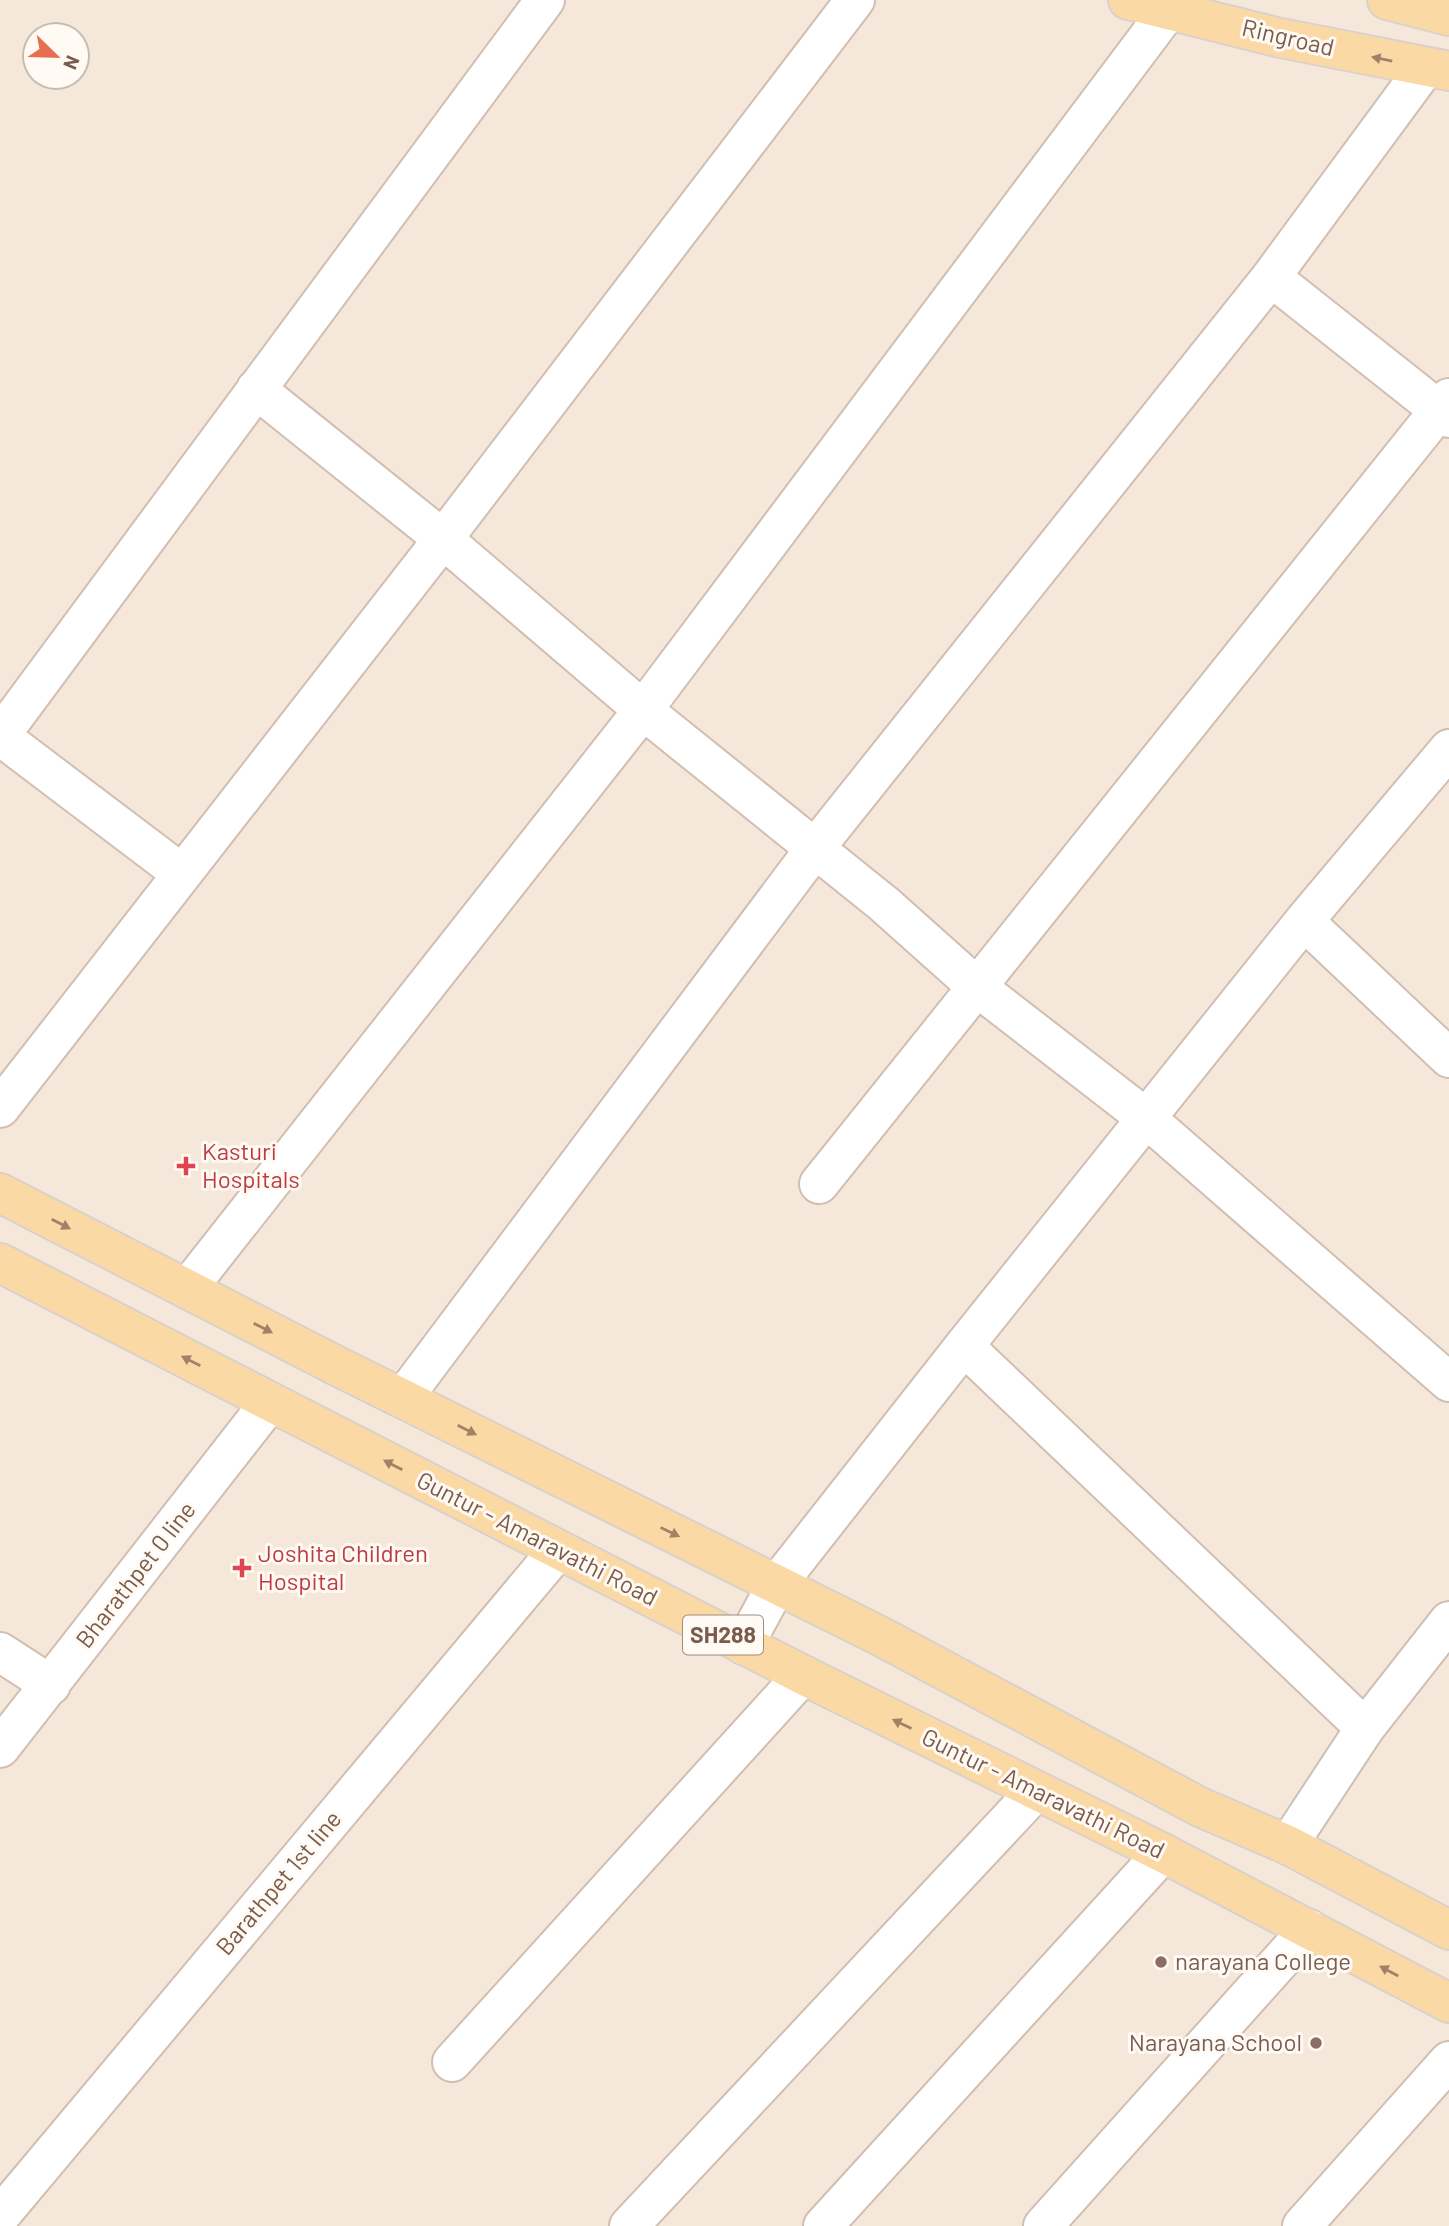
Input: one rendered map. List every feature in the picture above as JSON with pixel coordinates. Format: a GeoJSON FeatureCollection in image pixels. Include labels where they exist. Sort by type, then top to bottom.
{"type":"FeatureCollection","features":[{"type":"Feature","properties":{"kind":"main road","name":"Ringroad"},"geometry":{"type":"LineString","coordinates":[[1128,0],[1170,8],[1276,37],[1437,69]]}},
{"type":"Feature","properties":{"kind":"main road"},"geometry":{"type":"LineString","coordinates":[[1387,0],[1449,16]]}},
{"type":"Feature","properties":{"kind":"main road","name":"SH288"},"geometry":{"type":"LineString","coordinates":[[0,1193],[777,1584],[1200,1807],[1287,1845],[1449,1930]]}},
{"type":"Feature","properties":{"kind":"main road","name":"Guntur - Amaravathi Road"},"geometry":{"type":"LineString","coordinates":[[0,1263],[803,1675],[1163,1853],[1449,2003]]}},
{"type":"Feature","properties":{"kind":"street"},"geometry":{"type":"LineString","coordinates":[[181,873],[0,736],[545,0]]}},
{"type":"Feature","properties":{"kind":"street"},"geometry":{"type":"LineString","coordinates":[[0,1108],[443,539],[855,0]]}},
{"type":"Feature","properties":{"kind":"street"},"geometry":{"type":"LineString","coordinates":[[187,1289],[643,710],[1170,8]]}},
{"type":"Feature","properties":{"kind":"street"},"geometry":{"type":"LineString","coordinates":[[403,1398],[816,848],[1437,69]]}},
{"type":"Feature","properties":{"kind":"street"},"geometry":{"type":"LineString","coordinates":[[819,1184],[1446,409],[1271,277]]}},
{"type":"Feature","properties":{"kind":"street"},"geometry":{"type":"LineString","coordinates":[[256,389],[443,539],[643,710],[816,848],[977,987],[1146,1118],[1442,1363]]}},
{"type":"Feature","properties":{"kind":"street"},"geometry":{"type":"LineString","coordinates":[[744,1645],[777,1584],[964,1346],[1304,920],[1449,749]]}},
{"type":"Feature","properties":{"kind":"street"},"geometry":{"type":"LineString","coordinates":[[1304,920],[1449,1058]]}},
{"type":"Feature","properties":{"kind":"street"},"geometry":{"type":"LineString","coordinates":[[964,1346],[1365,1728]]}},
{"type":"Feature","properties":{"kind":"street","name":"Bharathpet 0 line"},"geometry":{"type":"LineString","coordinates":[[0,1748],[270,1402]]}},
{"type":"Feature","properties":{"kind":"street","name":"Barathpet 1st line"},"geometry":{"type":"LineString","coordinates":[[10,2212],[558,1550]]}},
{"type":"Feature","properties":{"kind":"street"},"geometry":{"type":"LineString","coordinates":[[1287,1845],[1365,1728],[1449,1621]]}},
{"type":"Feature","properties":{"kind":"street"},"geometry":{"type":"LineString","coordinates":[[0,1652],[51,1685]]}},
{"type":"Feature","properties":{"kind":"street"},"geometry":{"type":"LineString","coordinates":[[452,2063],[803,1675]]}},
{"type":"Feature","properties":{"kind":"street"},"geometry":{"type":"LineString","coordinates":[[629,2226],[1036,1791]]}},
{"type":"Feature","properties":{"kind":"street"},"geometry":{"type":"LineString","coordinates":[[823,2226],[1163,1853]]}},
{"type":"Feature","properties":{"kind":"street"},"geometry":{"type":"LineString","coordinates":[[1043,2226],[1309,1929]]}},
{"type":"Feature","properties":{"kind":"street"},"geometry":{"type":"LineString","coordinates":[[1302,2226],[1449,2061]]}},
{"type":"Feature","properties":{"kind":"shaded area"},"geometry":{"type":"Polygon","coordinates":[[[0,0],[1449,0],[1449,2226],[0,2226],[0,0]]]}},
{"type":"Feature","properties":{"kind":"place","name":"Kasturi Hospitals"},"geometry":{"type":"Point","coordinates":[186,1166]}},
{"type":"Feature","properties":{"kind":"place","name":"Joshita Children Hospital"},"geometry":{"type":"Point","coordinates":[242,1568]}},
{"type":"Feature","properties":{"kind":"place","name":"narayana College"},"geometry":{"type":"Point","coordinates":[1161,1962]}},
{"type":"Feature","properties":{"kind":"place","name":"Narayana School"},"geometry":{"type":"Point","coordinates":[1316,2043]}}]}
